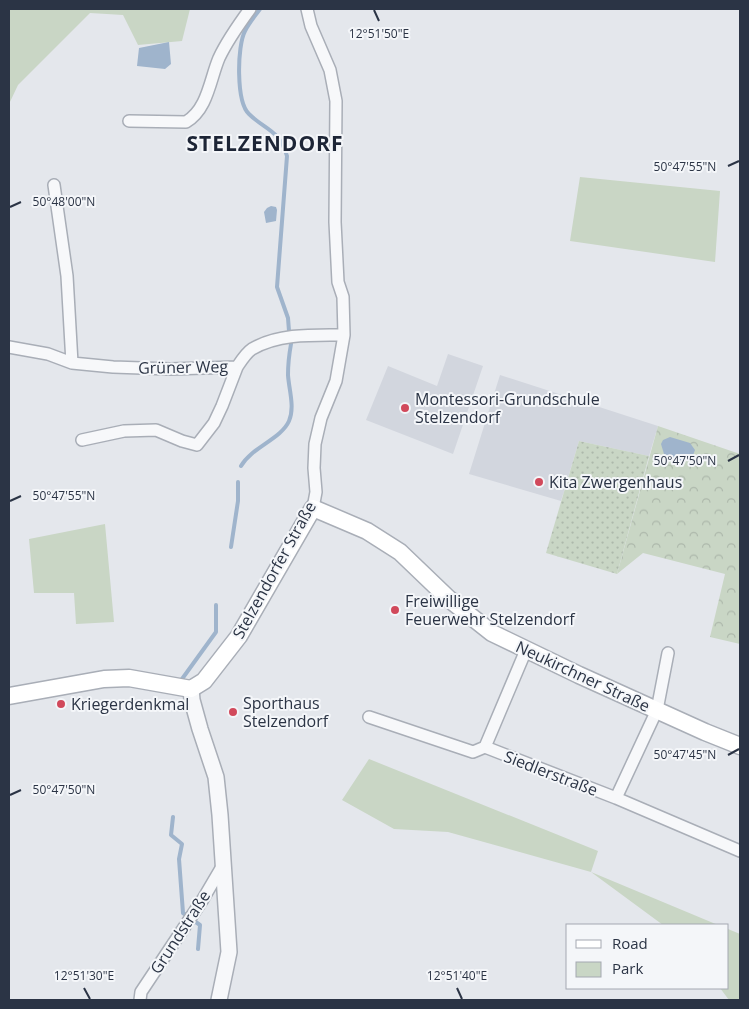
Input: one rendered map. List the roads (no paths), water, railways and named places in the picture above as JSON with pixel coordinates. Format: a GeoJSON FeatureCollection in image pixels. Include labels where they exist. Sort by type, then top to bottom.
{"type":"FeatureCollection","features":[{"type":"Feature","properties":{"kind":"main road","name":"Neukirchner Straße"},"geometry":{"type":"LineString","coordinates":[[313,508],[367,531],[400,552],[449,599],[492,633],[657,710],[740,746]]}},
{"type":"Feature","properties":{"kind":"main road","name":"Stelzendorfer Straße"},"geometry":{"type":"LineString","coordinates":[[191,690],[204,681],[238,636],[313,508]]}},
{"type":"Feature","properties":{"kind":"main road"},"geometry":{"type":"LineString","coordinates":[[9,696],[104,679],[129,678],[191,690]]}},
{"type":"Feature","properties":{"kind":"street"},"geometry":{"type":"LineString","coordinates":[[129,121],[186,122],[195,117],[203,105],[220,57],[250,9]]}},
{"type":"Feature","properties":{"kind":"street","name":"Stelzendorfer Straße"},"geometry":{"type":"LineString","coordinates":[[307,9],[311,26],[330,70],[336,101],[335,222],[338,282],[343,298],[344,335],[336,381],[321,418],[315,444],[316,492],[313,508]]}},
{"type":"Feature","properties":{"kind":"street"},"geometry":{"type":"LineString","coordinates":[[54,184],[67,276],[72,363]]}},
{"type":"Feature","properties":{"kind":"street","name":"Grüner Weg"},"geometry":{"type":"LineString","coordinates":[[9,347],[48,354],[72,363],[113,368],[170,369],[236,366],[251,350],[270,341],[307,335],[344,335]]}},
{"type":"Feature","properties":{"kind":"street"},"geometry":{"type":"LineString","coordinates":[[82,440],[124,431],[156,430],[197,445],[214,423],[236,366]]}},
{"type":"Feature","properties":{"kind":"street"},"geometry":{"type":"LineString","coordinates":[[368,718],[473,752],[485,748],[526,650]]}},
{"type":"Feature","properties":{"kind":"street","name":"Neukirchner Straße"},"geometry":{"type":"LineString","coordinates":[[657,710],[668,653]]}},
{"type":"Feature","properties":{"kind":"street"},"geometry":{"type":"LineString","coordinates":[[191,690],[200,729],[216,776],[229,952],[219,1000]]}},
{"type":"Feature","properties":{"kind":"street","name":"Siedlerstraße"},"geometry":{"type":"LineString","coordinates":[[616,798],[657,710]]}},
{"type":"Feature","properties":{"kind":"street","name":"Siedlerstraße"},"geometry":{"type":"LineString","coordinates":[[485,748],[616,798],[740,851]]}},
{"type":"Feature","properties":{"kind":"street","name":"Grundstraße"},"geometry":{"type":"LineString","coordinates":[[140,1000],[141,992],[203,899],[223,865]]}},
{"type":"Feature","properties":{"kind":"water"},"geometry":{"type":"Polygon","coordinates":[[[169,42],[171,64],[165,69],[137,66],[139,48],[169,42]]]}},
{"type":"Feature","properties":{"kind":"water"},"geometry":{"type":"Polygon","coordinates":[[[271,206],[276,207],[277,210],[276,221],[266,223],[264,212],[271,206]]]}},
{"type":"Feature","properties":{"kind":"water"},"geometry":{"type":"Polygon","coordinates":[[[670,437],[690,443],[695,450],[692,458],[679,461],[664,454],[661,444],[663,440],[670,437]]]}},
{"type":"Feature","properties":{"kind":"waterway"},"geometry":{"type":"LineString","coordinates":[[260,9],[242,38],[239,61],[240,86],[245,108],[249,114],[276,135],[284,147],[287,156],[277,287],[288,318],[289,331]]}},
{"type":"Feature","properties":{"kind":"waterway"},"geometry":{"type":"LineString","coordinates":[[241,466],[252,453],[280,433],[289,421],[292,404],[288,371],[291,344]]}},
{"type":"Feature","properties":{"kind":"waterway"},"geometry":{"type":"LineString","coordinates":[[231,547],[238,501],[238,482]]}},
{"type":"Feature","properties":{"kind":"waterway"},"geometry":{"type":"LineString","coordinates":[[182,679],[216,632],[216,605]]}},
{"type":"Feature","properties":{"kind":"waterway"},"geometry":{"type":"LineString","coordinates":[[173,817],[171,835],[182,844],[179,859],[183,913],[200,925],[198,949]]}},
{"type":"Feature","properties":{"kind":"place","name":"Montessori-Grundschule Stelzendorf"},"geometry":{"type":"Point","coordinates":[405,408]}},
{"type":"Feature","properties":{"kind":"place","name":"Kita Zwergenhaus"},"geometry":{"type":"Point","coordinates":[539,482]}},
{"type":"Feature","properties":{"kind":"place","name":"Freiwillige Feuerwehr Stelzendorf"},"geometry":{"type":"Point","coordinates":[395,610]}},
{"type":"Feature","properties":{"kind":"place","name":"Kriegerdenkmal"},"geometry":{"type":"Point","coordinates":[61,704]}},
{"type":"Feature","properties":{"kind":"place","name":"Sporthaus Stelzendorf"},"geometry":{"type":"Point","coordinates":[233,712]}},
{"type":"Feature","properties":{"kind":"district","name":"STELZENDORF"},"geometry":{"type":"Point","coordinates":[265,143]}}]}
